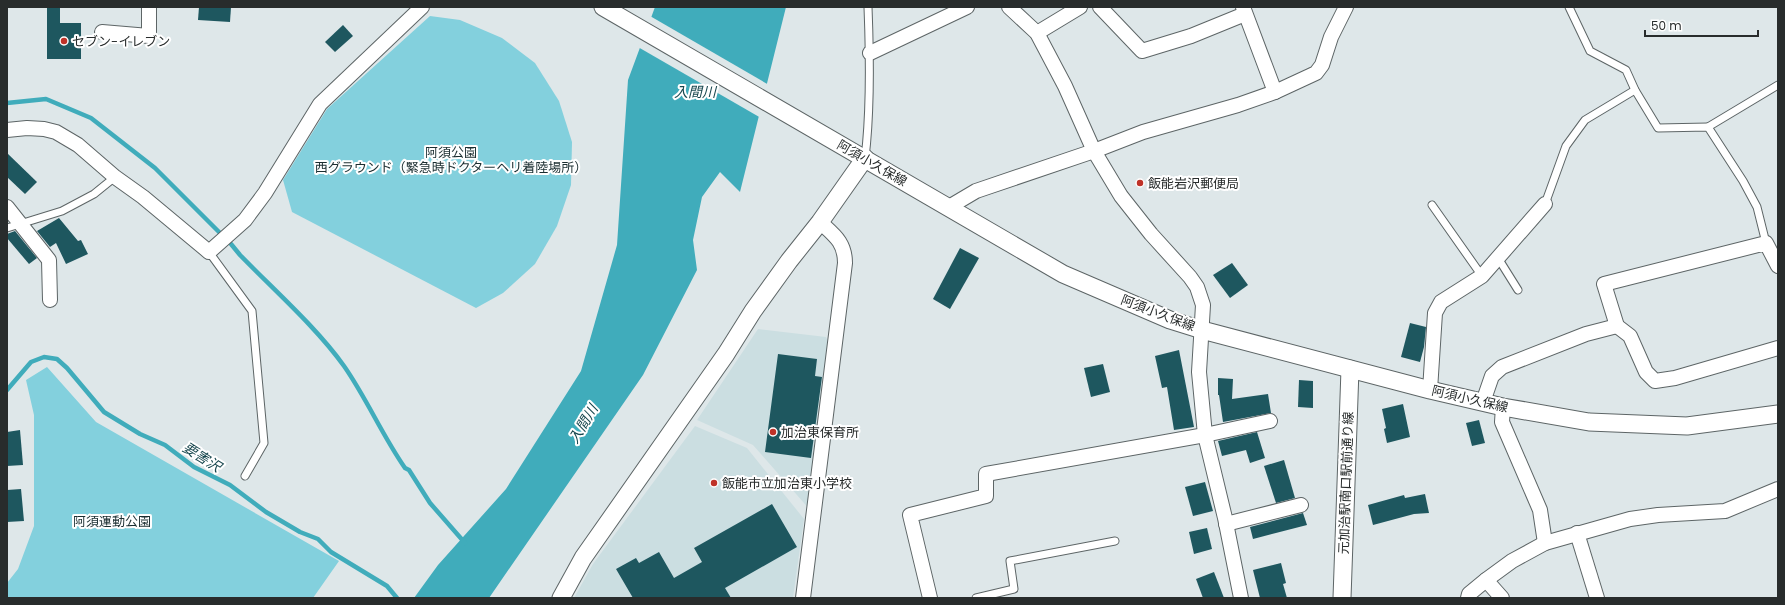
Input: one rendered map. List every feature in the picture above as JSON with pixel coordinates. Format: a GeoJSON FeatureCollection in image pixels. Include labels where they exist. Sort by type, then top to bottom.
{"type":"FeatureCollection","features":[{"type":"Feature","properties":{"kind":"street"},"geometry":{"type":"LineString","coordinates":[[102,32],[150,36],[149,7]]}},
{"type":"Feature","properties":{"kind":"street"},"geometry":{"type":"LineString","coordinates":[[7,130],[27,128],[44,129],[56,132],[78,145],[116,177],[213,249],[239,226],[266,193],[320,104],[422,7]]}},
{"type":"Feature","properties":{"kind":"street","name":"阿須小久保線"},"geometry":{"type":"LineString","coordinates":[[603,7],[1063,274],[1170,320],[1202,330],[1430,390],[1503,407],[1589,422],[1687,426],[1778,414]]}},
{"type":"Feature","properties":{"kind":"street"},"geometry":{"type":"LineString","coordinates":[[870,53],[967,7]]}},
{"type":"Feature","properties":{"kind":"street"},"geometry":{"type":"LineString","coordinates":[[1009,7],[1037,33],[1065,86],[1094,151],[1121,196],[1151,234],[1190,277],[1197,288],[1202,305],[1199,372],[1205,435],[1226,524],[1241,598]]}},
{"type":"Feature","properties":{"kind":"street"},"geometry":{"type":"LineString","coordinates":[[1037,33],[1080,7]]}},
{"type":"Feature","properties":{"kind":"street"},"geometry":{"type":"LineString","coordinates":[[1100,7],[1142,51],[1191,36],[1244,11],[1275,92]]}},
{"type":"Feature","properties":{"kind":"street"},"geometry":{"type":"LineString","coordinates":[[949,207],[976,191],[1094,151],[1143,132],[1275,92],[1320,70],[1331,37],[1346,7]]}},
{"type":"Feature","properties":{"kind":"street"},"geometry":{"type":"LineString","coordinates":[[561,598],[583,558],[722,360],[758,305],[789,261],[820,222],[864,158]]}},
{"type":"Feature","properties":{"kind":"street"},"geometry":{"type":"LineString","coordinates":[[1430,390],[1435,313],[1441,302],[1482,276],[1545,204]]}},
{"type":"Feature","properties":{"kind":"street"},"geometry":{"type":"LineString","coordinates":[[7,207],[13,225],[49,260],[50,300]]}},
{"type":"Feature","properties":{"kind":"street"},"geometry":{"type":"LineString","coordinates":[[803,598],[845,263],[845,252],[839,241],[820,222]]}},
{"type":"Feature","properties":{"kind":"street"},"geometry":{"type":"LineString","coordinates":[[1778,266],[1766,243],[1604,284],[1617,326],[1630,336],[1646,372],[1655,381],[1675,378],[1778,348]]}},
{"type":"Feature","properties":{"kind":"street"},"geometry":{"type":"LineString","coordinates":[[1483,402],[1492,376],[1502,367],[1586,334],[1617,326]]}},
{"type":"Feature","properties":{"kind":"street","name":"元加治駅南口駅前通り線"},"geometry":{"type":"LineString","coordinates":[[1342,598],[1350,369]]}},
{"type":"Feature","properties":{"kind":"street"},"geometry":{"type":"LineString","coordinates":[[1503,407],[1502,422],[1540,510],[1545,543]]}},
{"type":"Feature","properties":{"kind":"street"},"geometry":{"type":"LineString","coordinates":[[930,598],[910,515],[986,496],[986,474],[1205,435],[1270,421]]}},
{"type":"Feature","properties":{"kind":"street"},"geometry":{"type":"LineString","coordinates":[[1468,598],[1469,594],[1512,561],[1545,543],[1630,518],[1725,511],[1778,489]]}},
{"type":"Feature","properties":{"kind":"street"},"geometry":{"type":"LineString","coordinates":[[1226,524],[1301,505]]}},
{"type":"Feature","properties":{"kind":"street"},"geometry":{"type":"LineString","coordinates":[[1577,533],[1597,598]]}},
{"type":"Feature","properties":{"kind":"street"},"geometry":{"type":"LineString","coordinates":[[1486,580],[1502,598]]}},
{"type":"Feature","properties":{"kind":"lane"},"geometry":{"type":"LineString","coordinates":[[864,158],[867,140],[870,53],[868,7]]}},
{"type":"Feature","properties":{"kind":"lane"},"geometry":{"type":"LineString","coordinates":[[1568,7],[1590,51],[1626,70],[1635,90],[1658,128],[1708,127],[1778,85]]}},
{"type":"Feature","properties":{"kind":"lane"},"geometry":{"type":"LineString","coordinates":[[1545,204],[1566,146],[1585,120],[1635,90]]}},
{"type":"Feature","properties":{"kind":"lane"},"geometry":{"type":"LineString","coordinates":[[1708,127],[1743,181],[1757,207],[1766,243]]}},
{"type":"Feature","properties":{"kind":"lane"},"geometry":{"type":"LineString","coordinates":[[13,225],[62,211],[94,194],[116,177]]}},
{"type":"Feature","properties":{"kind":"lane"},"geometry":{"type":"LineString","coordinates":[[1432,205],[1482,276]]}},
{"type":"Feature","properties":{"kind":"lane"},"geometry":{"type":"LineString","coordinates":[[213,249],[252,312],[264,443],[244,476]]}},
{"type":"Feature","properties":{"kind":"lane"},"geometry":{"type":"LineString","coordinates":[[1498,258],[1518,290]]}},
{"type":"Feature","properties":{"kind":"lane"},"geometry":{"type":"LineString","coordinates":[[976,598],[1014,589],[1010,560],[1115,541]]}},
{"type":"Feature","properties":{"kind":"shaded area","name":"加治東保育所"},"geometry":{"type":"Polygon","coordinates":[[[758,329],[826,337],[831,349],[811,511],[753,445],[697,420],[758,329]]]}},
{"type":"Feature","properties":{"kind":"shaded area","name":"飯能市立加治東小学校"},"geometry":{"type":"Polygon","coordinates":[[[695,426],[747,448],[804,519],[793,598],[574,598],[593,564],[695,426]]]}},
{"type":"Feature","properties":{"kind":"green space","name":"阿須公園 西グラウンド（緊急時ドクターヘリ着陸場所）"},"geometry":{"type":"Polygon","coordinates":[[[430,16],[460,20],[502,38],[535,63],[559,101],[572,142],[571,185],[557,226],[535,264],[503,293],[476,308],[292,212],[283,180],[327,109],[430,16]]]}},
{"type":"Feature","properties":{"kind":"green space","name":"阿須運動公園"},"geometry":{"type":"Polygon","coordinates":[[[47,367],[96,422],[339,561],[313,598],[7,598],[7,583],[18,569],[34,526],[34,415],[26,380],[47,367]]]}},
{"type":"Feature","properties":{"kind":"water","name":"入間川"},"geometry":{"type":"Polygon","coordinates":[[[655,7],[786,7],[740,192],[720,172],[702,197],[693,240],[697,270],[643,375],[489,598],[414,598],[438,565],[506,489],[581,371],[617,245],[628,80],[655,7]]]}},
{"type":"Feature","properties":{"kind":"pier"},"geometry":{"type":"Polygon","coordinates":[[[650,16],[769,85],[761,118],[638,47],[650,16]]]}},
{"type":"Feature","properties":{"kind":"building","name":"セブン-イレブン"},"geometry":{"type":"Polygon","coordinates":[[[47,7],[60,7],[60,23],[81,23],[81,59],[47,59],[47,7]]]}},
{"type":"Feature","properties":{"kind":"building"},"geometry":{"type":"Polygon","coordinates":[[[199,7],[231,7],[230,22],[198,20],[199,7]]]}},
{"type":"Feature","properties":{"kind":"building"},"geometry":{"type":"Polygon","coordinates":[[[343,25],[353,36],[335,52],[325,42],[343,25]]]}},
{"type":"Feature","properties":{"kind":"building"},"geometry":{"type":"Polygon","coordinates":[[[7,153],[37,182],[25,194],[7,177],[7,153]]]}},
{"type":"Feature","properties":{"kind":"building"},"geometry":{"type":"Polygon","coordinates":[[[59,218],[78,241],[81,240],[88,254],[66,264],[56,243],[50,247],[37,231],[59,218]]]}},
{"type":"Feature","properties":{"kind":"building"},"geometry":{"type":"Polygon","coordinates":[[[15,231],[37,258],[29,264],[7,238],[7,234],[15,231]]]}},
{"type":"Feature","properties":{"kind":"building"},"geometry":{"type":"Polygon","coordinates":[[[960,248],[979,258],[950,309],[933,299],[960,248]]]}},
{"type":"Feature","properties":{"kind":"building"},"geometry":{"type":"Polygon","coordinates":[[[1232,263],[1248,285],[1230,298],[1213,275],[1232,263]]]}},
{"type":"Feature","properties":{"kind":"building"},"geometry":{"type":"Polygon","coordinates":[[[1410,323],[1426,327],[1424,347],[1420,362],[1401,357],[1410,323]]]}},
{"type":"Feature","properties":{"kind":"building"},"geometry":{"type":"Polygon","coordinates":[[[1179,350],[1194,427],[1174,430],[1167,387],[1162,388],[1155,356],[1179,350]]]}},
{"type":"Feature","properties":{"kind":"building"},"geometry":{"type":"Polygon","coordinates":[[[778,354],[817,359],[815,376],[822,377],[811,458],[765,452],[778,354]]]}},
{"type":"Feature","properties":{"kind":"building"},"geometry":{"type":"Polygon","coordinates":[[[1103,364],[1110,392],[1091,397],[1084,368],[1103,364]]]}},
{"type":"Feature","properties":{"kind":"building"},"geometry":{"type":"Polygon","coordinates":[[[1218,378],[1233,379],[1232,399],[1268,394],[1271,413],[1223,422],[1218,395],[1218,378]]]}},
{"type":"Feature","properties":{"kind":"building"},"geometry":{"type":"Polygon","coordinates":[[[1299,380],[1313,381],[1313,408],[1298,407],[1299,380]]]}},
{"type":"Feature","properties":{"kind":"building"},"geometry":{"type":"Polygon","coordinates":[[[1403,404],[1410,437],[1387,443],[1382,409],[1403,404]]]}},
{"type":"Feature","properties":{"kind":"building"},"geometry":{"type":"Polygon","coordinates":[[[1479,420],[1485,443],[1472,446],[1466,423],[1479,420]]]}},
{"type":"Feature","properties":{"kind":"building"},"geometry":{"type":"Polygon","coordinates":[[[20,430],[23,465],[7,466],[7,432],[20,430]]]}},
{"type":"Feature","properties":{"kind":"building"},"geometry":{"type":"Polygon","coordinates":[[[1257,432],[1265,458],[1250,463],[1246,450],[1222,456],[1218,441],[1257,432]]]}},
{"type":"Feature","properties":{"kind":"building"},"geometry":{"type":"Polygon","coordinates":[[[1284,460],[1295,498],[1276,503],[1264,466],[1284,460]]]}},
{"type":"Feature","properties":{"kind":"building"},"geometry":{"type":"Polygon","coordinates":[[[1205,482],[1213,511],[1193,516],[1185,487],[1205,482]]]}},
{"type":"Feature","properties":{"kind":"building"},"geometry":{"type":"Polygon","coordinates":[[[21,489],[24,521],[7,522],[7,490],[21,489]]]}},
{"type":"Feature","properties":{"kind":"building"},"geometry":{"type":"Polygon","coordinates":[[[1425,494],[1429,513],[1414,514],[1373,525],[1368,505],[1404,495],[1405,498],[1425,494]]]}},
{"type":"Feature","properties":{"kind":"building"},"geometry":{"type":"Polygon","coordinates":[[[772,504],[797,547],[725,588],[731,598],[633,598],[616,569],[636,558],[639,563],[659,552],[674,578],[702,562],[694,548],[772,504]]]}},
{"type":"Feature","properties":{"kind":"building"},"geometry":{"type":"Polygon","coordinates":[[[1303,513],[1307,525],[1253,539],[1250,527],[1303,513]]]}},
{"type":"Feature","properties":{"kind":"building"},"geometry":{"type":"Polygon","coordinates":[[[1207,528],[1212,549],[1194,554],[1189,532],[1207,528]]]}},
{"type":"Feature","properties":{"kind":"building"},"geometry":{"type":"Polygon","coordinates":[[[1281,563],[1286,583],[1283,584],[1287,598],[1260,598],[1253,570],[1281,563]]]}},
{"type":"Feature","properties":{"kind":"building"},"geometry":{"type":"Polygon","coordinates":[[[1214,572],[1224,598],[1203,598],[1196,579],[1214,572]]]}},
{"type":"Feature","properties":{"kind":"waterway"},"geometry":{"type":"LineString","coordinates":[[7,103],[46,99],[91,118],[155,168],[231,244],[333,351],[360,391],[405,468],[409,470],[430,503],[465,543]]}},
{"type":"Feature","properties":{"kind":"waterway","name":"要害沢"},"geometry":{"type":"LineString","coordinates":[[7,390],[31,362],[44,357],[57,359],[67,368],[104,412],[140,434],[165,445],[194,467],[230,485],[266,512],[300,532],[318,539],[331,552],[387,586],[397,598]]}},
{"type":"Feature","properties":{"kind":"place","name":"セブン-イレブン"},"geometry":{"type":"Point","coordinates":[64,41]}},
{"type":"Feature","properties":{"kind":"place","name":"飯能岩沢郵便局"},"geometry":{"type":"Point","coordinates":[1140,183]}},
{"type":"Feature","properties":{"kind":"place","name":"加治東保育所"},"geometry":{"type":"Point","coordinates":[773,432]}},
{"type":"Feature","properties":{"kind":"place","name":"飯能市立加治東小学校"},"geometry":{"type":"Point","coordinates":[714,483]}}]}
